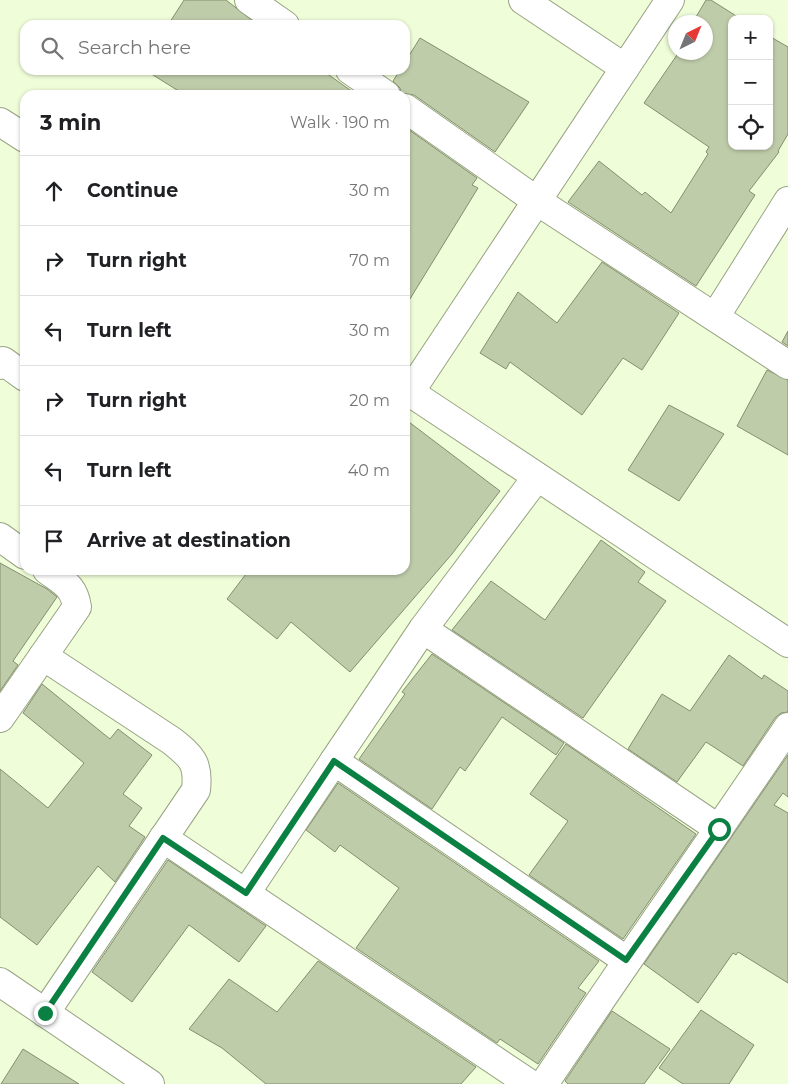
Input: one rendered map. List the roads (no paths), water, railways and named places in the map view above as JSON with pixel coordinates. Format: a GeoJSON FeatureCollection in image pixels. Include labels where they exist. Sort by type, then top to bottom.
{"type":"FeatureCollection","features":[{"type":"Feature","properties":{"kind":"street"},"geometry":{"type":"LineString","coordinates":[[249,0],[278,20]]}},
{"type":"Feature","properties":{"kind":"street"},"geometry":{"type":"LineString","coordinates":[[523,0],[625,68]]}},
{"type":"Feature","properties":{"kind":"street"},"geometry":{"type":"LineString","coordinates":[[410,387],[670,0]]}},
{"type":"Feature","properties":{"kind":"street"},"geometry":{"type":"LineString","coordinates":[[357,75],[379,90]]}},
{"type":"Feature","properties":{"kind":"street"},"geometry":{"type":"LineString","coordinates":[[410,111],[537,200],[788,365]]}},
{"type":"Feature","properties":{"kind":"street"},"geometry":{"type":"LineString","coordinates":[[0,122],[20,135]]}},
{"type":"Feature","properties":{"kind":"street"},"geometry":{"type":"LineString","coordinates":[[714,318],[788,201]]}},
{"type":"Feature","properties":{"kind":"street"},"geometry":{"type":"LineString","coordinates":[[1,362],[20,374]]}},
{"type":"Feature","properties":{"kind":"street"},"geometry":{"type":"LineString","coordinates":[[410,393],[788,643]]}},
{"type":"Feature","properties":{"kind":"street"},"geometry":{"type":"LineString","coordinates":[[246,893],[423,628],[537,477]]}},
{"type":"Feature","properties":{"kind":"street"},"geometry":{"type":"LineString","coordinates":[[0,537],[20,551]]}},
{"type":"Feature","properties":{"kind":"street"},"geometry":{"type":"LineString","coordinates":[[0,718],[77,607],[75,594],[68,585],[54,575]]}},
{"type":"Feature","properties":{"kind":"street"},"geometry":{"type":"LineString","coordinates":[[423,628],[719,829]]}},
{"type":"Feature","properties":{"kind":"street"},"geometry":{"type":"LineString","coordinates":[[43,656],[172,741],[191,757],[198,774],[196,790],[45,1013]]}},
{"type":"Feature","properties":{"kind":"street"},"geometry":{"type":"LineString","coordinates":[[544,1084],[626,960],[719,829],[788,727]]}},
{"type":"Feature","properties":{"kind":"street"},"geometry":{"type":"LineString","coordinates":[[334,761],[626,960]]}},
{"type":"Feature","properties":{"kind":"street"},"geometry":{"type":"LineString","coordinates":[[163,838],[530,1084]]}},
{"type":"Feature","properties":{"kind":"street"},"geometry":{"type":"LineString","coordinates":[[0,982],[135,1080]]}}]}
